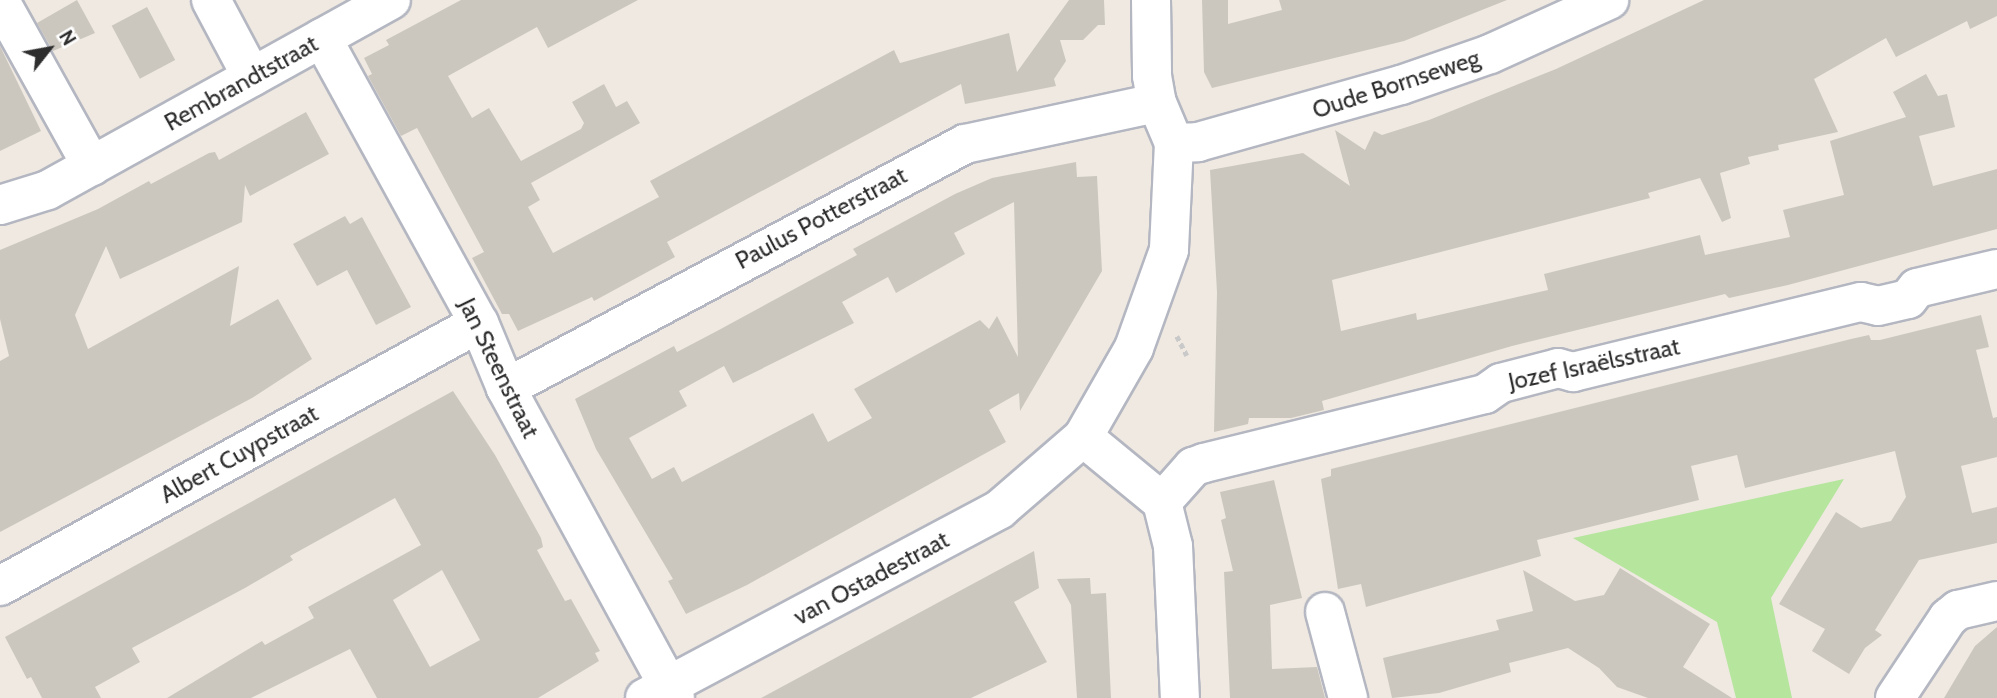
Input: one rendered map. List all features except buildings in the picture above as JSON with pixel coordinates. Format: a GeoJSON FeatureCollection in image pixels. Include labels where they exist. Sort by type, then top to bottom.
{"type":"FeatureCollection","features":[{"type":"Feature","properties":{"kind":"street"},"geometry":{"type":"LineString","coordinates":[[211,0],[252,76]]}},
{"type":"Feature","properties":{"kind":"street","name":"Rembrandtstraat"},"geometry":{"type":"LineString","coordinates":[[0,205],[48,190],[391,0]]}},
{"type":"Feature","properties":{"kind":"street"},"geometry":{"type":"LineString","coordinates":[[1151,0],[1157,103],[1174,143]]}},
{"type":"Feature","properties":{"kind":"street","name":"Oude Bornseweg"},"geometry":{"type":"LineString","coordinates":[[1174,143],[1198,142],[1275,122],[1413,80],[1528,39],[1609,0]]}},
{"type":"Feature","properties":{"kind":"street"},"geometry":{"type":"LineString","coordinates":[[0,1],[92,166]]}},
{"type":"Feature","properties":{"kind":"street","name":"Jan Steenstraat"},"geometry":{"type":"LineString","coordinates":[[322,38],[479,323],[506,388],[662,694]]}},
{"type":"Feature","properties":{"kind":"street","name":"Paulus Potterstraat"},"geometry":{"type":"LineString","coordinates":[[506,388],[965,144],[1157,103]]}},
{"type":"Feature","properties":{"kind":"street","name":"van Ostadestraat"},"geometry":{"type":"LineString","coordinates":[[662,694],[1000,509],[1083,437],[1134,348],[1169,250],[1174,143]]}},
{"type":"Feature","properties":{"kind":"street","name":"Jozef Israëlsstraat"},"geometry":{"type":"LineString","coordinates":[[1162,502],[1193,467],[1485,394],[1501,383],[1558,368],[1573,372],[1861,302],[1878,306],[1908,299],[1917,288],[1997,269]]}},
{"type":"Feature","properties":{"kind":"street","name":"Albert Cuypstraat"},"geometry":{"type":"LineString","coordinates":[[0,586],[479,323]]}},
{"type":"Feature","properties":{"kind":"street"},"geometry":{"type":"LineString","coordinates":[[1083,437],[1162,502],[1173,546],[1180,698]]}},
{"type":"Feature","properties":{"kind":"street"},"geometry":{"type":"LineString","coordinates":[[1895,698],[1948,618],[1958,610],[1997,601]]}},
{"type":"Feature","properties":{"kind":"street"},"geometry":{"type":"LineString","coordinates":[[1325,612],[1348,698]]}},
{"type":"Feature","properties":{"kind":"green space"},"geometry":{"type":"Polygon","coordinates":[[[1844,479],[1771,598],[1792,698],[1736,698],[1717,622],[1573,538],[1844,479]]]}}]}
